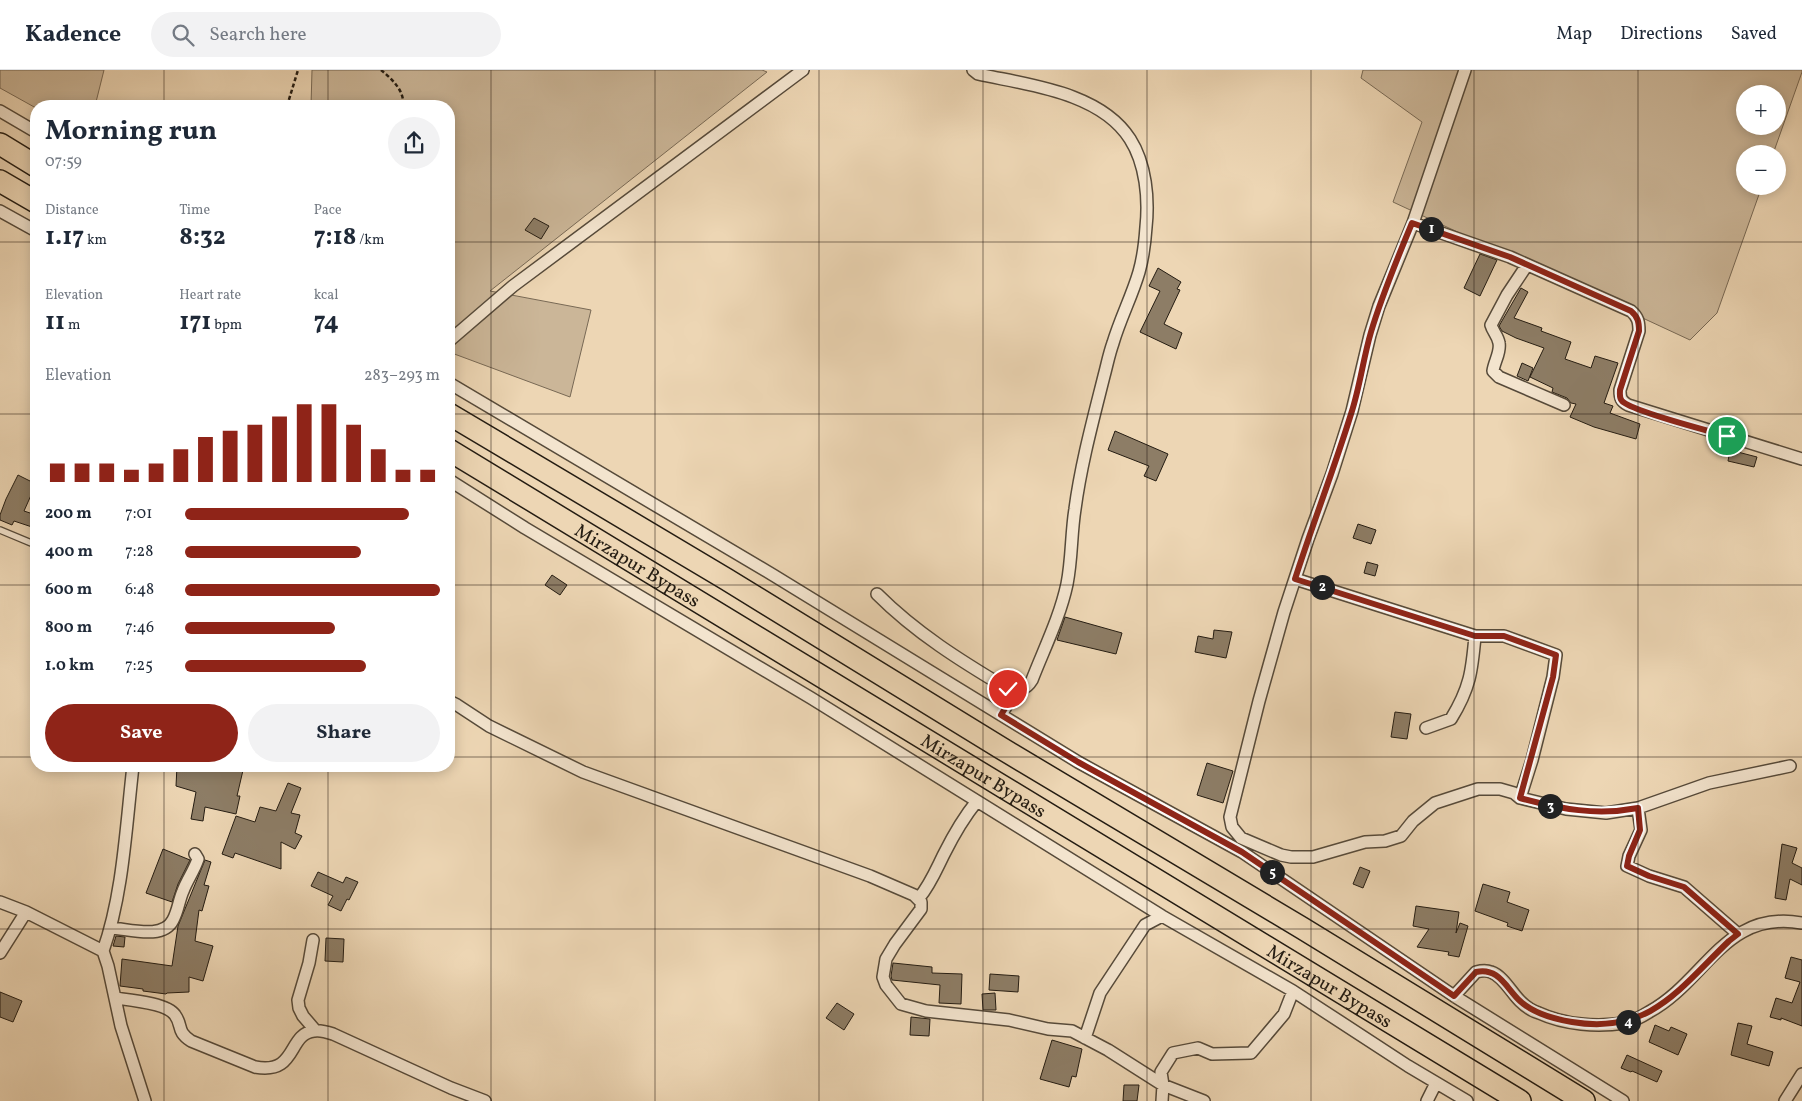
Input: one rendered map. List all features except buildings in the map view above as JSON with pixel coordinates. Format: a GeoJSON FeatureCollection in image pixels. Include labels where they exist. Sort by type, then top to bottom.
{"type":"FeatureCollection","features":[{"type":"Feature","properties":{"kind":"highway"},"geometry":{"type":"LineString","coordinates":[[0,144],[30,162]]}},
{"type":"Feature","properties":{"kind":"highway"},"geometry":{"type":"LineString","coordinates":[[0,180],[30,198]]}},
{"type":"Feature","properties":{"kind":"highway"},"geometry":{"type":"LineString","coordinates":[[455,418],[726,579],[1584,1101]]}},
{"type":"Feature","properties":{"kind":"highway","name":"Mirzapur Bypass"},"geometry":{"type":"LineString","coordinates":[[455,454],[1520,1101]]}},
{"type":"Feature","properties":{"kind":"street"},"geometry":{"type":"LineString","coordinates":[[455,336],[513,286],[803,70]]}},
{"type":"Feature","properties":{"kind":"street"},"geometry":{"type":"LineString","coordinates":[[877,594],[899,616],[962,662],[1008,689],[1016,690],[1028,686],[1032,680],[1067,586],[1074,511],[1080,476],[1113,342],[1139,271],[1146,226],[1147,205],[1144,178],[1138,152],[1119,125],[1103,112],[1079,99],[1058,92],[978,74],[973,70]]}},
{"type":"Feature","properties":{"kind":"street"},"geometry":{"type":"LineString","coordinates":[[1465,70],[1412,223],[1379,306],[1370,335],[1352,411],[1295,579],[1259,701],[1230,817],[1232,827],[1241,838],[1281,855],[1313,857],[1365,842],[1385,841],[1401,836],[1413,821],[1435,803],[1471,791],[1490,788],[1500,789],[1514,793],[1520,798],[1546,805],[1586,812],[1606,813],[1638,808],[1709,783],[1790,766]]}},
{"type":"Feature","properties":{"kind":"street"},"geometry":{"type":"LineString","coordinates":[[0,111],[30,128]]}},
{"type":"Feature","properties":{"kind":"street"},"geometry":{"type":"LineString","coordinates":[[0,211],[30,228]]}},
{"type":"Feature","properties":{"kind":"street"},"geometry":{"type":"LineString","coordinates":[[1412,223],[1510,257],[1631,311],[1639,323],[1639,331],[1620,390],[1620,397],[1623,402],[1644,411],[1802,460]]}},
{"type":"Feature","properties":{"kind":"street"},"geometry":{"type":"LineString","coordinates":[[1527,265],[1507,295],[1491,325],[1500,345],[1493,371],[1499,377],[1564,405]]}},
{"type":"Feature","properties":{"kind":"street"},"geometry":{"type":"LineString","coordinates":[[455,387],[773,575],[1078,762],[1242,852],[1454,996],[1623,1101]]}},
{"type":"Feature","properties":{"kind":"street"},"geometry":{"type":"LineString","coordinates":[[455,484],[525,528],[811,698],[1162,916],[1293,991],[1467,1101]]}},
{"type":"Feature","properties":{"kind":"street"},"geometry":{"type":"LineString","coordinates":[[1295,579],[1475,636],[1504,636],[1556,655],[1553,677],[1520,798]]}},
{"type":"Feature","properties":{"kind":"street"},"geometry":{"type":"LineString","coordinates":[[1426,728],[1451,719],[1463,700],[1472,672],[1475,636]]}},
{"type":"Feature","properties":{"kind":"street"},"geometry":{"type":"LineString","coordinates":[[1001,715],[1016,690]]}},
{"type":"Feature","properties":{"kind":"street"},"geometry":{"type":"LineString","coordinates":[[455,704],[489,726],[604,781],[727,823],[870,876],[919,898],[922,905],[921,909],[886,959],[883,977],[886,985],[901,1004],[926,1011],[1009,1020],[1048,1029],[1072,1031],[1108,1050],[1163,1085],[1204,1101]]}},
{"type":"Feature","properties":{"kind":"street"},"geometry":{"type":"LineString","coordinates":[[132,772],[126,830],[111,928],[103,951],[121,1026],[145,1101]]}},
{"type":"Feature","properties":{"kind":"street"},"geometry":{"type":"LineString","coordinates":[[919,898],[928,887],[944,853],[967,813],[977,801]]}},
{"type":"Feature","properties":{"kind":"street"},"geometry":{"type":"LineString","coordinates":[[1638,808],[1640,830],[1629,856],[1627,866],[1649,876],[1684,887],[1738,934]]}},
{"type":"Feature","properties":{"kind":"street"},"geometry":{"type":"LineString","coordinates":[[111,928],[153,932],[161,931],[167,927],[172,922],[183,889],[195,868],[198,859],[195,854]]}},
{"type":"Feature","properties":{"kind":"street"},"geometry":{"type":"LineString","coordinates":[[0,902],[26,912],[103,951]]}},
{"type":"Feature","properties":{"kind":"street"},"geometry":{"type":"LineString","coordinates":[[0,953],[26,912]]}},
{"type":"Feature","properties":{"kind":"street"},"geometry":{"type":"LineString","coordinates":[[1085,1038],[1100,993],[1145,925],[1162,916]]}},
{"type":"Feature","properties":{"kind":"street"},"geometry":{"type":"LineString","coordinates":[[1454,996],[1476,972],[1491,972],[1497,975],[1521,1002],[1539,1014],[1562,1021],[1583,1024],[1601,1025],[1626,1022],[1657,1008],[1738,934],[1762,923],[1778,920],[1802,923]]}},
{"type":"Feature","properties":{"kind":"street"},"geometry":{"type":"LineString","coordinates":[[313,940],[309,963],[298,1000],[299,1008],[315,1030]]}},
{"type":"Feature","properties":{"kind":"street"},"geometry":{"type":"LineString","coordinates":[[1162,1101],[1163,1085],[1161,1072],[1173,1053],[1198,1048],[1212,1054],[1251,1053],[1284,1014],[1293,991]]}},
{"type":"Feature","properties":{"kind":"street"},"geometry":{"type":"LineString","coordinates":[[114,998],[171,1010],[177,1016],[180,1030],[191,1041],[255,1067],[265,1069],[280,1065],[302,1038],[308,1032],[315,1030],[333,1034],[451,1088],[485,1101]]}},
{"type":"Feature","properties":{"kind":"street"},"geometry":{"type":"LineString","coordinates":[[1785,1101],[1802,1074]]}},
{"type":"Feature","properties":{"kind":"street"},"geometry":{"type":"LineString","coordinates":[[1427,1101],[1436,1083]]}},
{"type":"Feature","properties":{"kind":"lane"},"geometry":{"type":"LineString","coordinates":[[0,530],[30,542]]}},
{"type":"Feature","properties":{"kind":"path"},"geometry":{"type":"LineString","coordinates":[[289,100],[298,70]]}},
{"type":"Feature","properties":{"kind":"path"},"geometry":{"type":"LineString","coordinates":[[381,70],[402,94],[404,100]]}},
{"type":"Feature","properties":{"kind":"shaded area"},"geometry":{"type":"Polygon","coordinates":[[[0,70],[104,70],[96,100],[30,100],[30,105],[0,88],[0,70]]]}},
{"type":"Feature","properties":{"kind":"shaded area"},"geometry":{"type":"Polygon","coordinates":[[[312,70],[762,70],[767,72],[490,291],[591,310],[570,397],[455,354],[455,100],[311,100],[312,70]]]}},
{"type":"Feature","properties":{"kind":"shaded area"},"geometry":{"type":"Polygon","coordinates":[[[1363,70],[1802,70],[1786,117],[1786,85],[1736,85],[1736,135],[1780,135],[1776,145],[1736,145],[1736,195],[1759,195],[1717,313],[1690,340],[1393,202],[1422,122],[1361,78],[1363,70]]]}},
{"type":"Feature","properties":{"kind":"route"},"geometry":{"type":"LineString","coordinates":[[1008,689],[1016,690],[1001,715],[1078,762],[1242,852],[1454,996],[1476,972],[1482,970],[1497,975],[1521,1002],[1539,1014],[1562,1021],[1583,1024],[1601,1025],[1626,1022],[1657,1008],[1671,997],[1738,934],[1684,887],[1649,876],[1627,866],[1629,856],[1640,830],[1638,808],[1606,813],[1586,812],[1520,798],[1532,760],[1540,722],[1553,677],[1556,655],[1504,636],[1475,636],[1295,579],[1352,411],[1379,306],[1412,223],[1510,257],[1631,311],[1639,323],[1639,331],[1620,390],[1620,397],[1623,402],[1644,411],[1727,436]]}}]}
